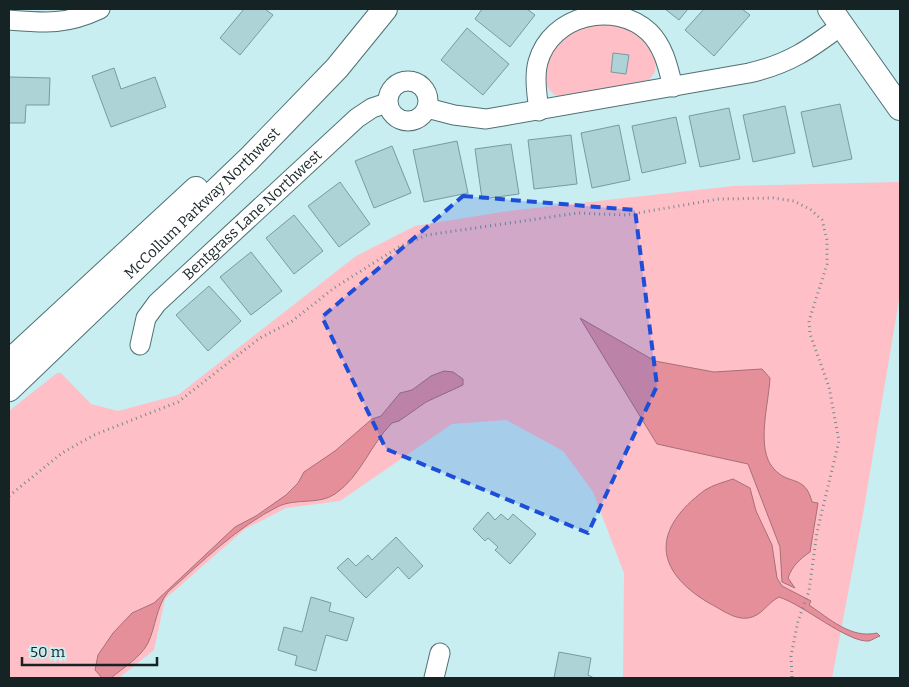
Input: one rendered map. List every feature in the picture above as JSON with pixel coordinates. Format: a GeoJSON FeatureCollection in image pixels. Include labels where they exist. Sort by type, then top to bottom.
{"type":"FeatureCollection","features":[{"type":"Feature","properties":{"kind":"street"},"geometry":{"type":"LineString","coordinates":[[9,20],[58,23],[79,18],[100,9]]}},
{"type":"Feature","properties":{"kind":"street","name":"McCollum Parkway Northwest"},"geometry":{"type":"LineString","coordinates":[[9,362],[212,173],[328,58],[368,9]]}},
{"type":"Feature","properties":{"kind":"street","name":"McCollum Parkway Northwest"},"geometry":{"type":"LineString","coordinates":[[9,389],[262,146],[337,68],[385,9]]}},
{"type":"Feature","properties":{"kind":"street"},"geometry":{"type":"LineString","coordinates":[[539,111],[536,77],[538,61],[546,45],[558,30],[571,21],[587,14],[622,15],[636,22],[648,32],[666,59],[672,87]]}},
{"type":"Feature","properties":{"kind":"street"},"geometry":{"type":"LineString","coordinates":[[427,108],[454,115],[486,119],[773,68],[810,49],[836,17],[900,108]]}},
{"type":"Feature","properties":{"kind":"street"},"geometry":{"type":"LineString","coordinates":[[413,81],[424,89],[428,101],[427,108],[418,118],[405,121],[393,115],[387,103],[388,96],[394,85],[400,82],[413,81]]}},
{"type":"Feature","properties":{"kind":"street","name":"Bentgrass Lane Northwest"},"geometry":{"type":"LineString","coordinates":[[140,345],[146,318],[157,303],[357,118],[372,108],[387,103]]}},
{"type":"Feature","properties":{"kind":"street"},"geometry":{"type":"LineString","coordinates":[[434,678],[440,653]]}},
{"type":"Feature","properties":{"kind":"path"},"geometry":{"type":"LineString","coordinates":[[9,496],[62,453],[94,435],[178,402],[260,338],[291,322],[334,288],[399,246],[427,235],[578,213],[626,215],[719,199],[773,198],[794,201],[811,210],[822,220],[827,240],[827,264],[809,321],[810,334],[829,387],[839,441],[817,532],[809,591],[798,621],[791,656],[792,678]]}},
{"type":"Feature","properties":{"kind":"highlighted area"},"geometry":{"type":"Polygon","coordinates":[[[463,196],[635,210],[657,386],[588,533],[386,449],[322,317],[463,196]]]}},
{"type":"Feature","properties":{"kind":"shaded area"},"geometry":{"type":"Polygon","coordinates":[[[598,24],[618,24],[639,36],[656,58],[655,72],[649,80],[560,97],[547,86],[545,78],[548,61],[552,53],[562,39],[570,33],[598,24]]]}},
{"type":"Feature","properties":{"kind":"shaded area"},"geometry":{"type":"Polygon","coordinates":[[[900,182],[900,294],[863,514],[832,678],[623,678],[624,573],[593,492],[563,451],[506,420],[452,424],[340,501],[286,508],[245,529],[165,599],[154,650],[119,678],[9,678],[9,411],[57,373],[61,373],[91,404],[118,411],[178,395],[356,256],[415,226],[508,211],[733,186],[900,182]]]}},
{"type":"Feature","properties":{"kind":"shaded area"},"geometry":{"type":"Polygon","coordinates":[[[580,318],[655,361],[714,372],[762,369],[770,378],[764,425],[765,450],[768,460],[780,474],[805,487],[812,502],[818,503],[810,552],[797,563],[788,578],[795,588],[782,582],[780,547],[748,464],[657,444],[580,318]]]}},
{"type":"Feature","properties":{"kind":"shaded area"},"geometry":{"type":"Polygon","coordinates":[[[444,371],[453,372],[463,379],[463,385],[426,402],[399,421],[392,423],[377,441],[352,478],[335,494],[315,501],[293,502],[279,506],[249,524],[221,545],[168,592],[161,604],[151,637],[141,653],[111,678],[102,678],[95,670],[98,655],[113,633],[132,613],[154,603],[235,527],[256,516],[286,495],[298,483],[304,472],[335,451],[372,419],[381,416],[400,393],[412,390],[431,376],[444,371]]]}},
{"type":"Feature","properties":{"kind":"shaded area"},"geometry":{"type":"Polygon","coordinates":[[[733,479],[750,488],[756,511],[772,545],[777,578],[782,586],[811,601],[809,605],[833,622],[858,633],[877,633],[880,636],[869,641],[860,640],[779,597],[753,617],[738,617],[728,614],[709,603],[677,577],[669,563],[666,549],[668,534],[675,519],[705,490],[733,479]]]}},
{"type":"Feature","properties":{"kind":"building"},"geometry":{"type":"Polygon","coordinates":[[[244,9],[265,9],[273,15],[240,55],[220,38],[244,9]]]}},
{"type":"Feature","properties":{"kind":"building"},"geometry":{"type":"Polygon","coordinates":[[[482,9],[527,9],[535,15],[510,47],[475,19],[482,9]]]}},
{"type":"Feature","properties":{"kind":"building"},"geometry":{"type":"Polygon","coordinates":[[[665,9],[688,9],[679,20],[665,9]]]}},
{"type":"Feature","properties":{"kind":"building"},"geometry":{"type":"Polygon","coordinates":[[[704,9],[742,9],[750,15],[714,56],[685,30],[704,9]]]}},
{"type":"Feature","properties":{"kind":"building"},"geometry":{"type":"Polygon","coordinates":[[[467,28],[509,64],[483,95],[441,60],[467,28]]]}},
{"type":"Feature","properties":{"kind":"building"},"geometry":{"type":"Polygon","coordinates":[[[613,53],[629,55],[626,74],[611,72],[613,53]]]}},
{"type":"Feature","properties":{"kind":"building"},"geometry":{"type":"Polygon","coordinates":[[[114,68],[121,89],[155,77],[166,107],[111,127],[92,76],[114,68]]]}},
{"type":"Feature","properties":{"kind":"building"},"geometry":{"type":"Polygon","coordinates":[[[9,77],[50,78],[49,105],[26,105],[25,123],[9,123],[9,77]]]}},
{"type":"Feature","properties":{"kind":"building"},"geometry":{"type":"Polygon","coordinates":[[[840,104],[852,159],[813,167],[801,112],[840,104]]]}},
{"type":"Feature","properties":{"kind":"building"},"geometry":{"type":"Polygon","coordinates":[[[785,106],[795,153],[753,162],[743,115],[785,106]]]}},
{"type":"Feature","properties":{"kind":"building"},"geometry":{"type":"Polygon","coordinates":[[[729,108],[740,159],[700,167],[689,116],[729,108]]]}},
{"type":"Feature","properties":{"kind":"building"},"geometry":{"type":"Polygon","coordinates":[[[676,117],[686,163],[642,173],[632,126],[676,117]]]}},
{"type":"Feature","properties":{"kind":"building"},"geometry":{"type":"Polygon","coordinates":[[[619,125],[630,180],[592,188],[581,133],[619,125]]]}},
{"type":"Feature","properties":{"kind":"building"},"geometry":{"type":"Polygon","coordinates":[[[571,135],[577,184],[534,189],[528,140],[571,135]]]}},
{"type":"Feature","properties":{"kind":"building"},"geometry":{"type":"Polygon","coordinates":[[[457,141],[468,193],[424,202],[413,150],[457,141]]]}},
{"type":"Feature","properties":{"kind":"building"},"geometry":{"type":"Polygon","coordinates":[[[511,144],[519,194],[482,199],[475,149],[511,144]]]}},
{"type":"Feature","properties":{"kind":"building"},"geometry":{"type":"Polygon","coordinates":[[[392,146],[411,193],[374,208],[355,161],[392,146]]]}},
{"type":"Feature","properties":{"kind":"building"},"geometry":{"type":"Polygon","coordinates":[[[340,182],[370,224],[339,247],[308,206],[340,182]]]}},
{"type":"Feature","properties":{"kind":"building"},"geometry":{"type":"Polygon","coordinates":[[[294,215],[323,251],[294,274],[266,238],[294,215]]]}},
{"type":"Feature","properties":{"kind":"building"},"geometry":{"type":"Polygon","coordinates":[[[251,252],[282,291],[251,315],[220,277],[251,252]]]}},
{"type":"Feature","properties":{"kind":"building"},"geometry":{"type":"Polygon","coordinates":[[[209,286],[241,321],[208,351],[176,315],[209,286]]]}},
{"type":"Feature","properties":{"kind":"building"},"geometry":{"type":"Polygon","coordinates":[[[488,512],[495,520],[501,514],[508,520],[513,514],[536,534],[510,564],[495,550],[498,547],[488,538],[485,541],[473,529],[488,512]]]}},
{"type":"Feature","properties":{"kind":"building"},"geometry":{"type":"Polygon","coordinates":[[[396,537],[423,566],[409,579],[398,567],[366,598],[337,568],[348,558],[356,566],[368,555],[372,560],[396,537]]]}},
{"type":"Feature","properties":{"kind":"building"},"geometry":{"type":"Polygon","coordinates":[[[311,597],[331,603],[329,611],[354,618],[347,641],[326,635],[316,671],[295,665],[297,656],[278,650],[284,627],[302,632],[311,597]]]}},
{"type":"Feature","properties":{"kind":"building"},"geometry":{"type":"Polygon","coordinates":[[[559,652],[591,658],[588,675],[594,678],[554,678],[559,652]]]}}]}
